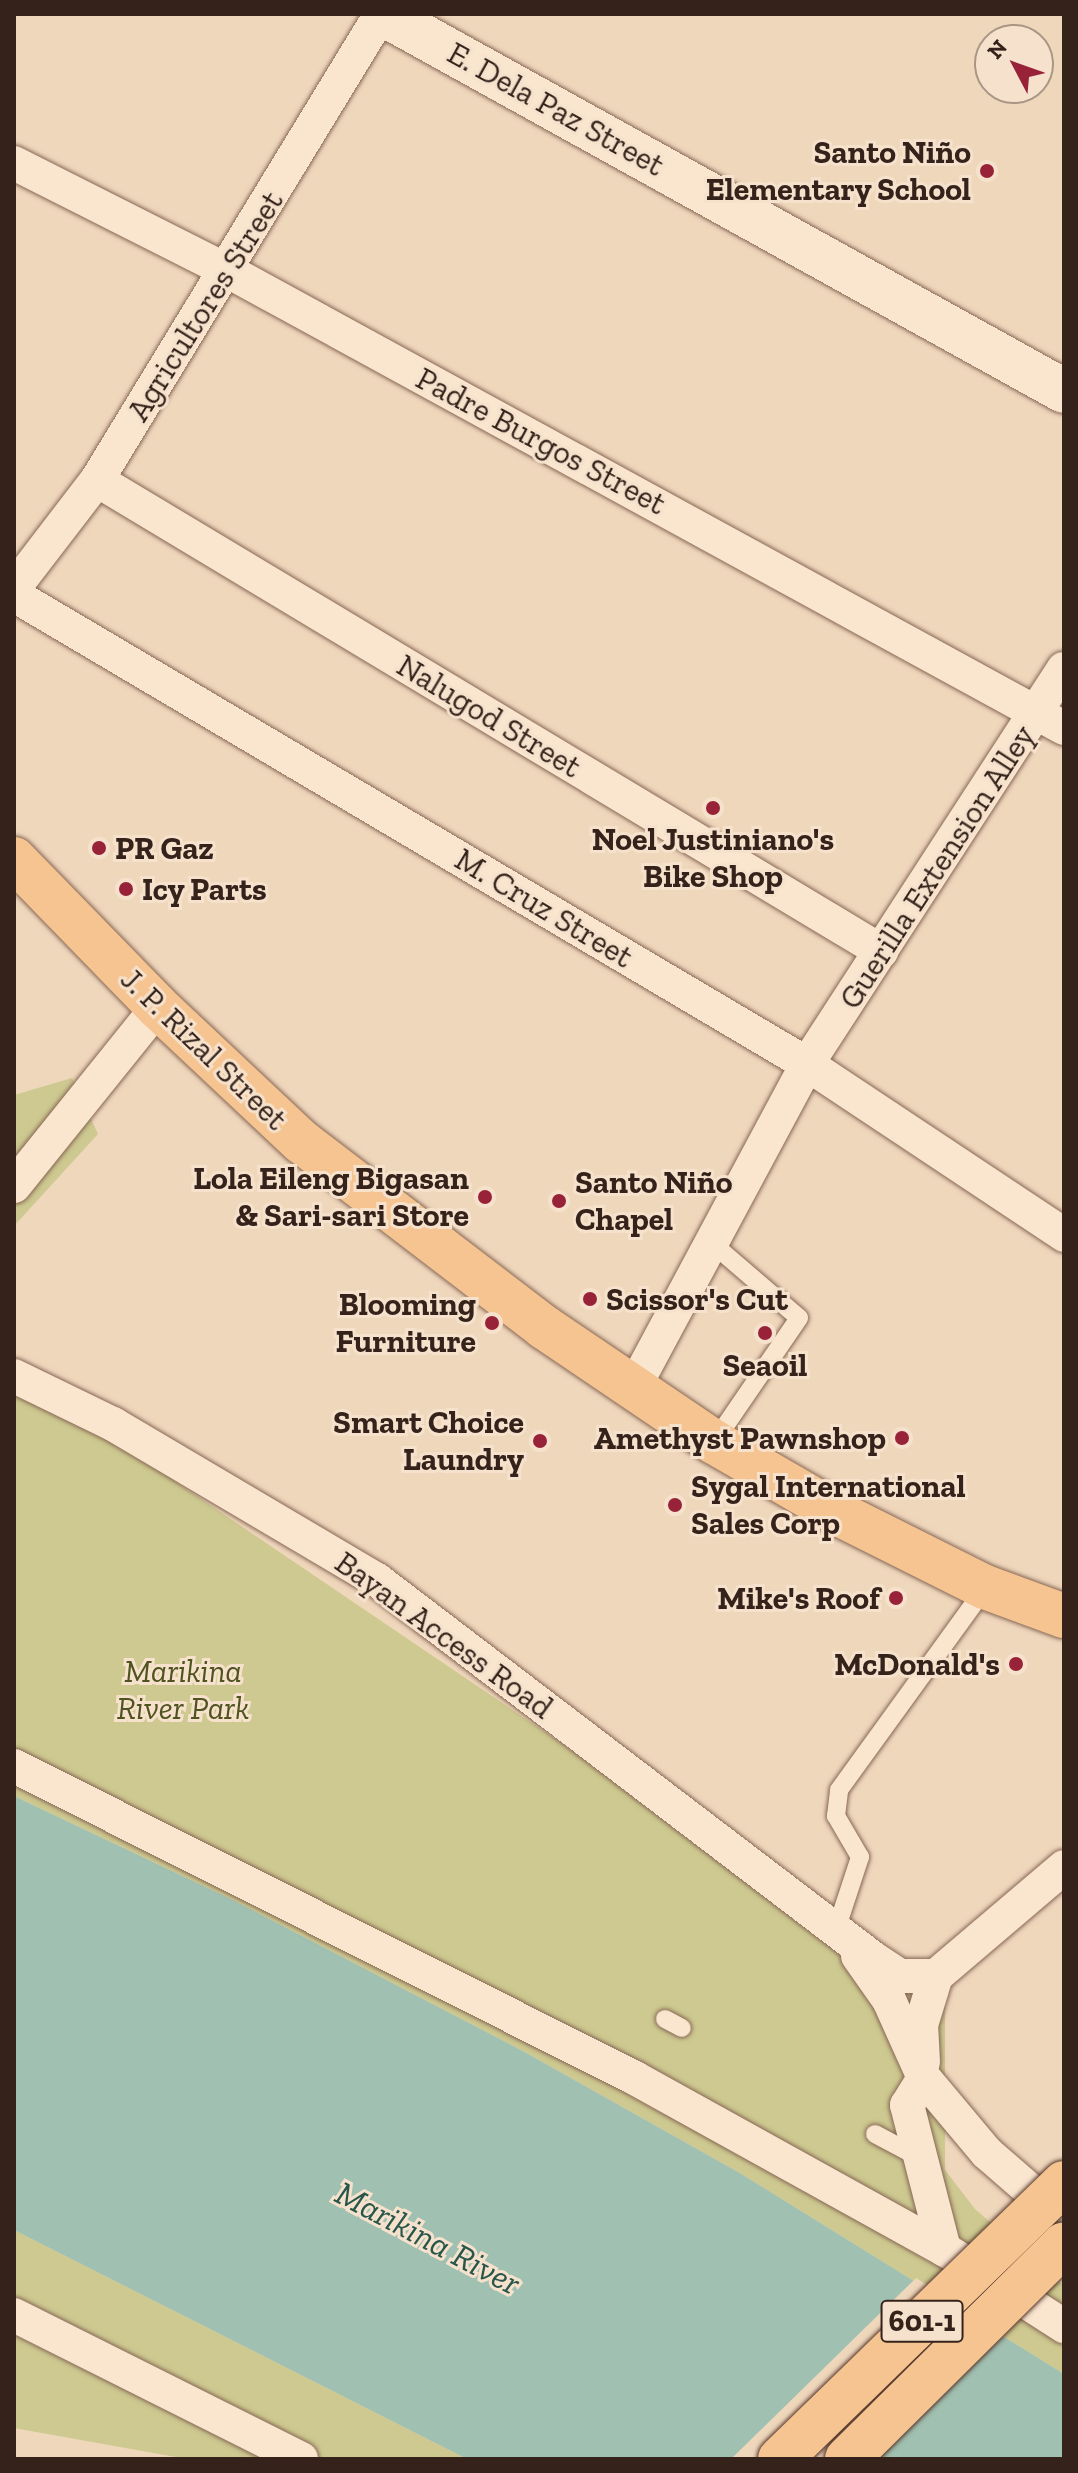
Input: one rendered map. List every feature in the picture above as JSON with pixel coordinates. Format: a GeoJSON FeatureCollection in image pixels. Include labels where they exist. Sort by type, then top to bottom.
{"type":"FeatureCollection","features":[{"type":"Feature","properties":{"kind":"main road","name":"J. P. Rizal Street"},"geometry":{"type":"LineString","coordinates":[[14,859],[158,1007],[302,1142],[633,1389],[714,1442],[835,1512],[985,1587],[1064,1616]]}},
{"type":"Feature","properties":{"kind":"main road","name":"601-1"},"geometry":{"type":"LineString","coordinates":[[780,2459],[1062,2215]]}},
{"type":"Feature","properties":{"kind":"main road","name":"601-1"},"geometry":{"type":"LineString","coordinates":[[847,2459],[1062,2215]]}},
{"type":"Feature","properties":{"kind":"street","name":"Agricultores Street"},"geometry":{"type":"LineString","coordinates":[[14,588],[97,480],[228,271],[382,14]]}},
{"type":"Feature","properties":{"kind":"street","name":"E. Dela Paz Street"},"geometry":{"type":"LineString","coordinates":[[382,14],[1064,391]]}},
{"type":"Feature","properties":{"kind":"street","name":"Padre Burgos Street"},"geometry":{"type":"LineString","coordinates":[[14,163],[228,271],[1052,719]]}},
{"type":"Feature","properties":{"kind":"street","name":"Nalugod Street"},"geometry":{"type":"LineString","coordinates":[[97,480],[881,951]]}},
{"type":"Feature","properties":{"kind":"street","name":"M. Cruz Street"},"geometry":{"type":"LineString","coordinates":[[14,595],[807,1064],[1064,1235]]}},
{"type":"Feature","properties":{"kind":"street","name":"Guerilla Extension Alley"},"geometry":{"type":"LineString","coordinates":[[633,1389],[807,1064],[881,951],[1052,719],[1064,669]]}},
{"type":"Feature","properties":{"kind":"street"},"geometry":{"type":"LineString","coordinates":[[18,1173],[158,1007]]}},
{"type":"Feature","properties":{"kind":"street","name":"Bayan Access Road"},"geometry":{"type":"LineString","coordinates":[[14,1376],[113,1424],[377,1580],[900,1976],[936,1976]]}},
{"type":"Feature","properties":{"kind":"street"},"geometry":{"type":"LineString","coordinates":[[14,1766],[635,2078],[944,2249],[1064,2326]]}},
{"type":"Feature","properties":{"kind":"street"},"geometry":{"type":"LineString","coordinates":[[944,2249],[924,2161],[907,2105],[924,2078],[921,2025],[936,1976],[1064,1867]]}},
{"type":"Feature","properties":{"kind":"street","name":"Bayan Access Road"},"geometry":{"type":"LineString","coordinates":[[842,1931],[889,2000],[924,2078],[987,2153],[1062,2215]]}},
{"type":"Feature","properties":{"kind":"street"},"geometry":{"type":"LineString","coordinates":[[993,2280],[1062,2215]]}},
{"type":"Feature","properties":{"kind":"street"},"geometry":{"type":"LineString","coordinates":[[14,2315],[301,2459]]}},
{"type":"Feature","properties":{"kind":"lane"},"geometry":{"type":"LineString","coordinates":[[713,1244],[799,1318],[714,1442]]}},
{"type":"Feature","properties":{"kind":"lane"},"geometry":{"type":"LineString","coordinates":[[842,1931],[860,1857],[836,1816],[839,1790],[985,1587]]}},
{"type":"Feature","properties":{"kind":"lane"},"geometry":{"type":"LineString","coordinates":[[665,2019],[682,2028]]}},
{"type":"Feature","properties":{"kind":"lane"},"geometry":{"type":"LineString","coordinates":[[875,2134],[924,2161]]}},
{"type":"Feature","properties":{"kind":"green space"},"geometry":{"type":"Polygon","coordinates":[[[72,1078],[98,1134],[14,1226],[14,1095],[72,1078]]]}},
{"type":"Feature","properties":{"kind":"green space","name":"Marikina River Park"},"geometry":{"type":"Polygon","coordinates":[[[14,1356],[179,1484],[945,2003],[945,2170],[975,2209],[1064,2286],[1064,2374],[738,2172],[521,2050],[233,1900],[14,1796],[14,1356]]]}},
{"type":"Feature","properties":{"kind":"green space"},"geometry":{"type":"Polygon","coordinates":[[[14,2230],[467,2459],[187,2459],[14,2428],[14,2230]]]}},
{"type":"Feature","properties":{"kind":"water","name":"Marikina River"},"geometry":{"type":"Polygon","coordinates":[[[14,1796],[233,1900],[521,2050],[738,2172],[1064,2374],[1064,2459],[467,2459],[14,2230],[14,1796]]]}},
{"type":"Feature","properties":{"kind":"pier"},"geometry":{"type":"Polygon","coordinates":[[[916,2278],[1003,2332],[875,2459],[731,2459],[916,2278]]]}},
{"type":"Feature","properties":{"kind":"place","name":"Santo Niño Elementary School"},"geometry":{"type":"Point","coordinates":[987,171]}},
{"type":"Feature","properties":{"kind":"place","name":"Noel Justiniano's Bike Shop"},"geometry":{"type":"Point","coordinates":[713,808]}},
{"type":"Feature","properties":{"kind":"place","name":"PR Gaz"},"geometry":{"type":"Point","coordinates":[99,848]}},
{"type":"Feature","properties":{"kind":"place","name":"Icy Parts"},"geometry":{"type":"Point","coordinates":[126,889]}},
{"type":"Feature","properties":{"kind":"place","name":"Lola Eileng Bigasan & Sari-sari Store"},"geometry":{"type":"Point","coordinates":[485,1197]}},
{"type":"Feature","properties":{"kind":"place","name":"Santo Niño Chapel"},"geometry":{"type":"Point","coordinates":[559,1201]}},
{"type":"Feature","properties":{"kind":"place","name":"Scissor's Cut"},"geometry":{"type":"Point","coordinates":[590,1299]}},
{"type":"Feature","properties":{"kind":"place","name":"Blooming Furniture"},"geometry":{"type":"Point","coordinates":[492,1323]}},
{"type":"Feature","properties":{"kind":"place","name":"Seaoil"},"geometry":{"type":"Point","coordinates":[765,1333]}},
{"type":"Feature","properties":{"kind":"place","name":"Amethyst Pawnshop"},"geometry":{"type":"Point","coordinates":[902,1438]}},
{"type":"Feature","properties":{"kind":"place","name":"Smart Choice Laundry"},"geometry":{"type":"Point","coordinates":[540,1441]}},
{"type":"Feature","properties":{"kind":"place","name":"Sygal International Sales Corp"},"geometry":{"type":"Point","coordinates":[675,1505]}},
{"type":"Feature","properties":{"kind":"place","name":"Mike's Roof"},"geometry":{"type":"Point","coordinates":[896,1598]}},
{"type":"Feature","properties":{"kind":"place","name":"McDonald's"},"geometry":{"type":"Point","coordinates":[1016,1664]}}]}
